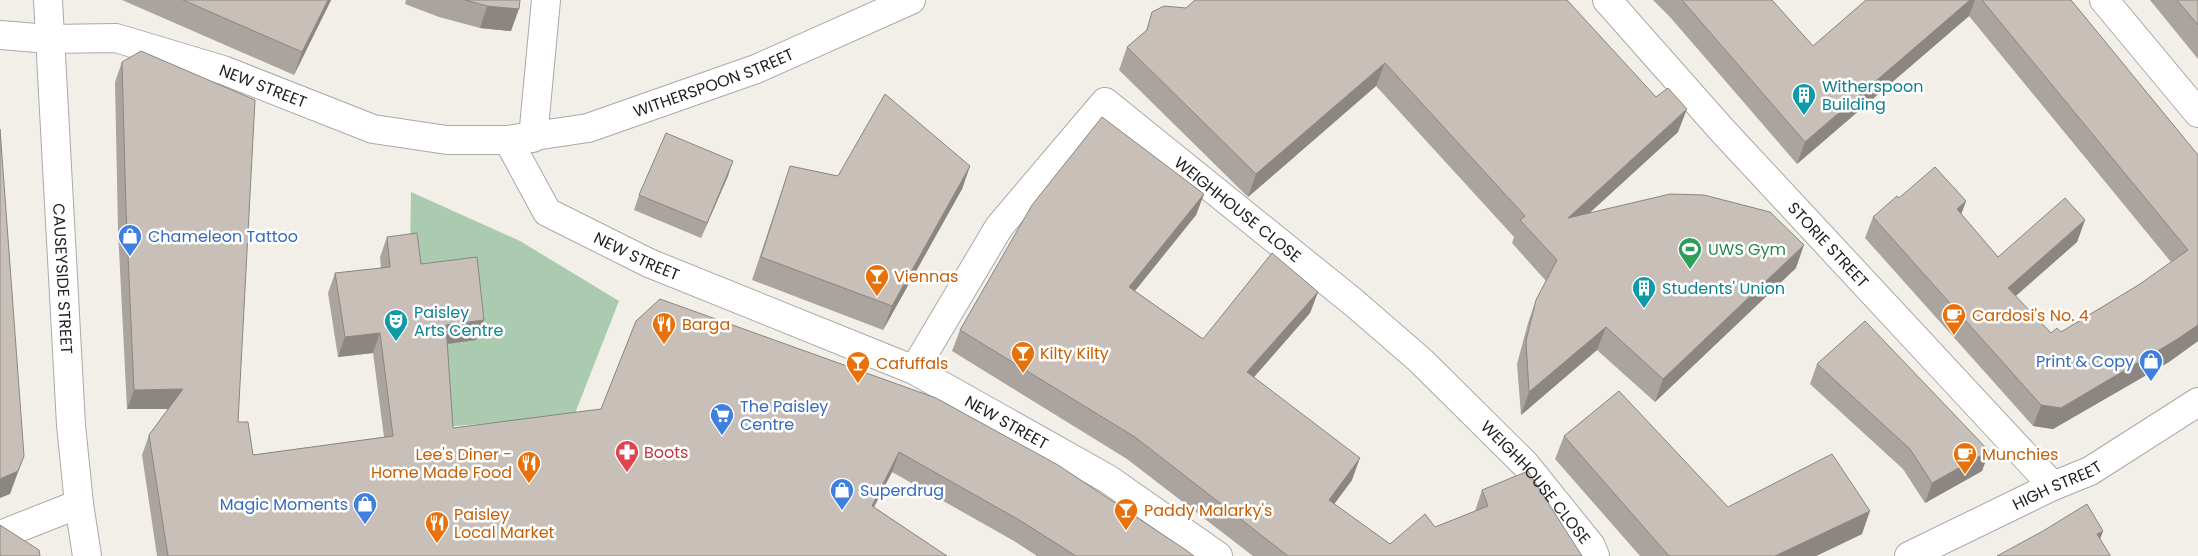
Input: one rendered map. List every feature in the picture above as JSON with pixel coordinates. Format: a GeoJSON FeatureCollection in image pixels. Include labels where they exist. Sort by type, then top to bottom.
{"type":"FeatureCollection","features":[{"type":"Feature","properties":{"kind":"street","name":"CAUSEYSIDE STREET"},"geometry":{"type":"LineString","coordinates":[[48,0],[49,39],[57,127],[71,425],[79,504],[87,556]]}},
{"type":"Feature","properties":{"kind":"street"},"geometry":{"type":"LineString","coordinates":[[520,139],[546,0]]}},
{"type":"Feature","properties":{"kind":"street","name":"WITHERSPOON STREET"},"geometry":{"type":"LineString","coordinates":[[520,139],[588,128],[746,73],[912,0]]}},
{"type":"Feature","properties":{"kind":"street","name":"STORIE STREET"},"geometry":{"type":"LineString","coordinates":[[1607,0],[1721,129],[2053,486]]}},
{"type":"Feature","properties":{"kind":"street"},"geometry":{"type":"LineString","coordinates":[[2104,0],[2198,113]]}},
{"type":"Feature","properties":{"kind":"street","name":"NEW STREET"},"geometry":{"type":"LineString","coordinates":[[0,35],[49,39],[116,38],[223,70],[373,129],[447,140],[520,139],[547,212],[649,263],[914,370],[1108,479],[1218,556]]}},
{"type":"Feature","properties":{"kind":"street","name":"WEIGHHOUSE CLOSE"},"geometry":{"type":"LineString","coordinates":[[914,370],[999,227],[1105,102],[1353,302],[1420,360],[1525,464],[1591,546],[1595,556]]}},
{"type":"Feature","properties":{"kind":"street","name":"HIGH STREET"},"geometry":{"type":"LineString","coordinates":[[1918,554],[2053,486],[2090,471],[2198,402]]}},
{"type":"Feature","properties":{"kind":"street"},"geometry":{"type":"LineString","coordinates":[[0,535],[79,504]]}},
{"type":"Feature","properties":{"kind":"green space"},"geometry":{"type":"Polygon","coordinates":[[[411,192],[520,241],[619,301],[574,416],[444,427],[413,284],[410,253],[411,192]]]}},
{"type":"Feature","properties":{"kind":"building"},"geometry":{"type":"Polygon","coordinates":[[[183,0],[328,0],[302,52],[183,0]]]}},
{"type":"Feature","properties":{"kind":"building"},"geometry":{"type":"Polygon","coordinates":[[[465,0],[520,0],[519,9],[487,6],[465,0]]]}},
{"type":"Feature","properties":{"kind":"building"},"geometry":{"type":"Polygon","coordinates":[[[1195,0],[1567,0],[1656,97],[1668,88],[1687,109],[1568,218],[1670,194],[1704,195],[1770,212],[1804,245],[1663,379],[1606,327],[1529,392],[1526,341],[1536,300],[1557,260],[1520,220],[1525,216],[1385,63],[1256,174],[1127,47],[1147,30],[1152,12],[1164,6],[1186,8],[1195,0]]]}},
{"type":"Feature","properties":{"kind":"building","name":"Witherspoon Building"},"geometry":{"type":"Polygon","coordinates":[[[1682,0],[1772,0],[1813,46],[1866,0],[1970,0],[1805,142],[1682,0]]]}},
{"type":"Feature","properties":{"kind":"building"},"geometry":{"type":"Polygon","coordinates":[[[1982,0],[2071,0],[2198,155],[2198,325],[2061,408],[2041,405],[1873,217],[1897,196],[1899,198],[1935,167],[1966,201],[1957,209],[1998,257],[2065,198],[2085,220],[2008,288],[2051,333],[2057,328],[2061,332],[2140,284],[2188,250],[1982,0]]]}},
{"type":"Feature","properties":{"kind":"building"},"geometry":{"type":"Polygon","coordinates":[[[2177,0],[2198,0],[2198,25],[2177,0]]]}},
{"type":"Feature","properties":{"kind":"building"},"geometry":{"type":"Polygon","coordinates":[[[141,51],[255,100],[238,422],[248,422],[253,455],[393,436],[380,333],[345,337],[335,273],[390,267],[387,237],[417,233],[421,264],[477,257],[484,320],[446,325],[453,428],[601,409],[636,321],[660,299],[936,398],[1058,465],[1194,556],[1076,556],[1021,521],[899,452],[872,506],[947,556],[168,556],[149,435],[183,389],[134,390],[122,62],[141,51]]]}},
{"type":"Feature","properties":{"kind":"building"},"geometry":{"type":"Polygon","coordinates":[[[885,94],[970,166],[892,306],[761,257],[790,166],[838,176],[885,94]]]}},
{"type":"Feature","properties":{"kind":"building"},"geometry":{"type":"Polygon","coordinates":[[[1102,117],[1204,194],[1129,287],[1203,339],[1272,253],[1318,292],[1247,372],[1360,458],[1329,500],[1390,544],[1425,514],[1435,527],[1488,506],[1482,490],[1528,471],[1582,556],[1288,556],[1135,437],[960,330],[1032,205],[1102,117]]]}},
{"type":"Feature","properties":{"kind":"building"},"geometry":{"type":"Polygon","coordinates":[[[0,129],[24,456],[18,471],[0,479],[0,129]]]}},
{"type":"Feature","properties":{"kind":"building"},"geometry":{"type":"Polygon","coordinates":[[[666,133],[733,161],[707,223],[639,195],[666,133]]]}},
{"type":"Feature","properties":{"kind":"building"},"geometry":{"type":"Polygon","coordinates":[[[1865,321],[1989,451],[1932,483],[1910,449],[1817,364],[1865,321]]]}},
{"type":"Feature","properties":{"kind":"building"},"geometry":{"type":"Polygon","coordinates":[[[1619,391],[1728,507],[1832,454],[1870,511],[1775,556],[1669,556],[1564,436],[1619,391]]]}},
{"type":"Feature","properties":{"kind":"building"},"geometry":{"type":"Polygon","coordinates":[[[2087,504],[2103,531],[2097,534],[2110,556],[1997,556],[2043,531],[2087,504]]]}},
{"type":"Feature","properties":{"kind":"building"},"geometry":{"type":"Polygon","coordinates":[[[0,525],[39,550],[40,556],[0,556],[0,525]]]}},
{"type":"Feature","properties":{"kind":"place","name":"Witherspoon Building"},"geometry":{"type":"Point","coordinates":[1804,116]}},
{"type":"Feature","properties":{"kind":"place","name":"Chameleon Tattoo"},"geometry":{"type":"Point","coordinates":[130,257]}},
{"type":"Feature","properties":{"kind":"place","name":"UWS Gym"},"geometry":{"type":"Point","coordinates":[1690,270]}},
{"type":"Feature","properties":{"kind":"place","name":"Viennas"},"geometry":{"type":"Point","coordinates":[877,297]}},
{"type":"Feature","properties":{"kind":"place","name":"Students' Union"},"geometry":{"type":"Point","coordinates":[1644,309]}},
{"type":"Feature","properties":{"kind":"place","name":"Cardosi's No. 4"},"geometry":{"type":"Point","coordinates":[1954,336]}},
{"type":"Feature","properties":{"kind":"place","name":"Paisley Arts Centre"},"geometry":{"type":"Point","coordinates":[396,342]}},
{"type":"Feature","properties":{"kind":"place","name":"Barga"},"geometry":{"type":"Point","coordinates":[664,345]}},
{"type":"Feature","properties":{"kind":"place","name":"Kilty Kilty"},"geometry":{"type":"Point","coordinates":[1023,374]}},
{"type":"Feature","properties":{"kind":"place","name":"Print & Copy"},"geometry":{"type":"Point","coordinates":[2151,382]}},
{"type":"Feature","properties":{"kind":"place","name":"Cafuffals"},"geometry":{"type":"Point","coordinates":[858,384]}},
{"type":"Feature","properties":{"kind":"place","name":"The Paisley Centre"},"geometry":{"type":"Point","coordinates":[722,436]}},
{"type":"Feature","properties":{"kind":"place","name":"Boots"},"geometry":{"type":"Point","coordinates":[627,473]}},
{"type":"Feature","properties":{"kind":"place","name":"Munchies"},"geometry":{"type":"Point","coordinates":[1965,475]}},
{"type":"Feature","properties":{"kind":"place","name":"Lee's Diner - Home Made Food"},"geometry":{"type":"Point","coordinates":[529,484]}},
{"type":"Feature","properties":{"kind":"place","name":"Superdrug"},"geometry":{"type":"Point","coordinates":[842,511]}},
{"type":"Feature","properties":{"kind":"place","name":"Magic Moments"},"geometry":{"type":"Point","coordinates":[365,525]}},
{"type":"Feature","properties":{"kind":"place","name":"Paddy Malarky's"},"geometry":{"type":"Point","coordinates":[1126,531]}},
{"type":"Feature","properties":{"kind":"place","name":"Paisley Local Market"},"geometry":{"type":"Point","coordinates":[437,544]}}]}
